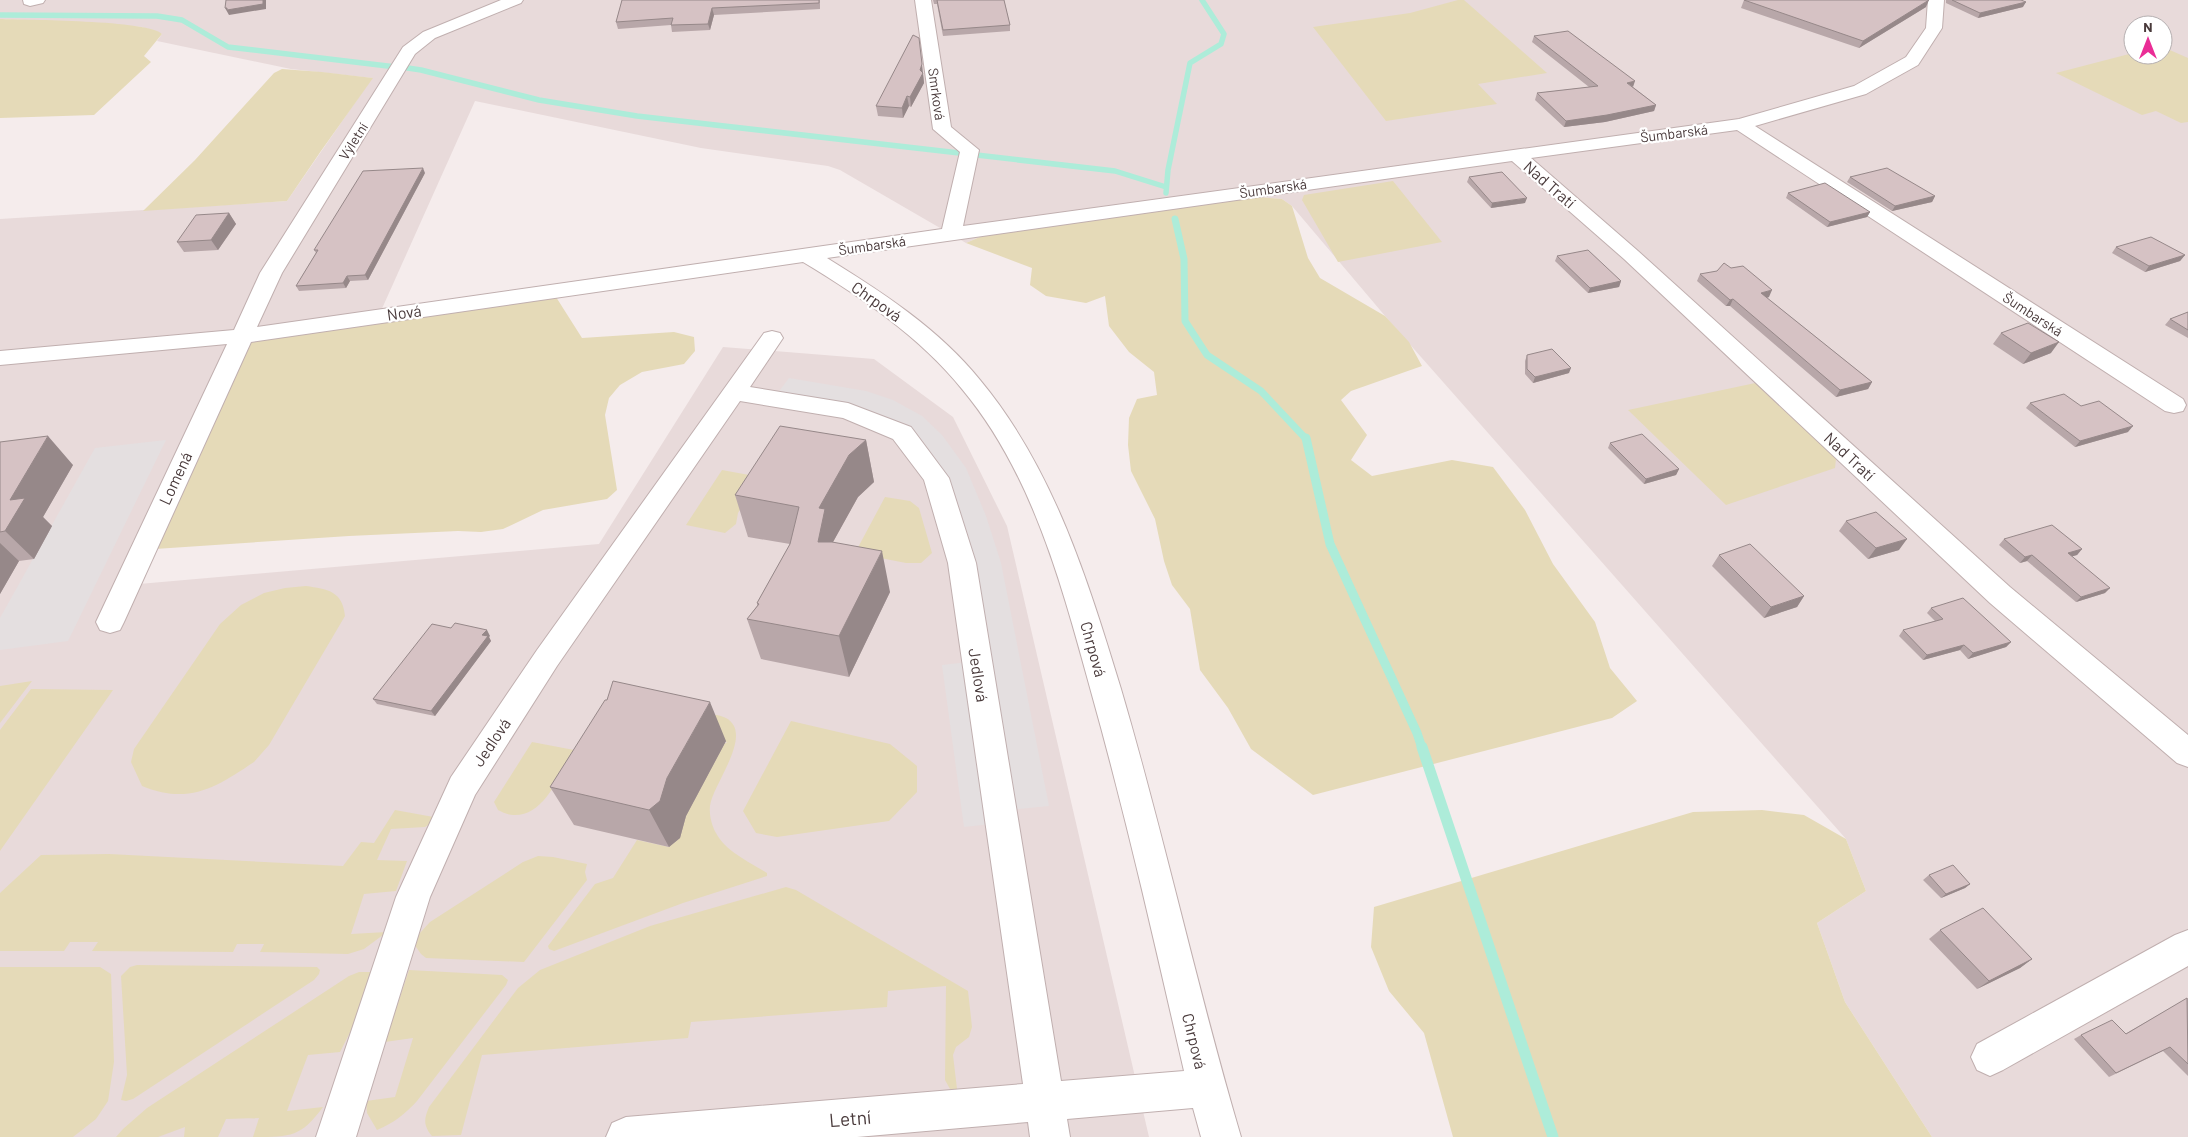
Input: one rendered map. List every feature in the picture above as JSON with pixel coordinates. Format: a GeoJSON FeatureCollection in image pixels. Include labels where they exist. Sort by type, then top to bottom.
{"type":"FeatureCollection","features":[{"type":"Feature","properties":{"kind":"street","name":"Výletní"},"geometry":{"type":"LineString","coordinates":[[242,336],[270,273],[409,51],[429,35],[515,0]]}},
{"type":"Feature","properties":{"kind":"street","name":"Smrková"},"geometry":{"type":"LineString","coordinates":[[923,0],[942,129],[970,150],[951,233]]}},
{"type":"Feature","properties":{"kind":"street","name":"Šumbarská"},"geometry":{"type":"LineString","coordinates":[[807,255],[951,233],[1740,124],[1860,90],[1912,61],[1934,28],[1936,0]]}},
{"type":"Feature","properties":{"kind":"street","name":"Šumbarská"},"geometry":{"type":"LineString","coordinates":[[1740,124],[2184,404]]}},
{"type":"Feature","properties":{"kind":"street","name":"Nad Tratí"},"geometry":{"type":"LineString","coordinates":[[1515,154],[1631,255],[2000,595],[2188,754]]}},
{"type":"Feature","properties":{"kind":"street","name":"Nová"},"geometry":{"type":"LineString","coordinates":[[0,358],[242,336],[807,255]]}},
{"type":"Feature","properties":{"kind":"street","name":"Chrpová"},"geometry":{"type":"LineString","coordinates":[[807,255],[900,316],[941,352],[993,413],[1024,461],[1050,517],[1074,579],[1117,727],[1206,1088],[1221,1137]]}},
{"type":"Feature","properties":{"kind":"street","name":"Lomená"},"geometry":{"type":"LineString","coordinates":[[110,622],[242,336]]}},
{"type":"Feature","properties":{"kind":"street","name":"Jedlová"},"geometry":{"type":"LineString","coordinates":[[336,1137],[413,897],[462,787],[547,658],[772,338]]}},
{"type":"Feature","properties":{"kind":"street","name":"Jedlová"},"geometry":{"type":"LineString","coordinates":[[734,392],[848,411],[902,433],[936,478],[962,563],[1047,1120]]}},
{"type":"Feature","properties":{"kind":"street"},"geometry":{"type":"LineString","coordinates":[[1990,1057],[2188,946]]}},
{"type":"Feature","properties":{"kind":"street","name":"Letní"},"geometry":{"type":"LineString","coordinates":[[626,1137],[1047,1120],[1206,1088]]}},
{"type":"Feature","properties":{"kind":"shaded area"},"geometry":{"type":"Polygon","coordinates":[[[0,0],[2188,0],[2188,1137],[1932,1137],[1845,1002],[1817,923],[1866,891],[1846,839],[1391,323],[1292,206],[1282,199],[1259,197],[1133,214],[982,236],[966,243],[840,170],[828,166],[701,148],[475,101],[376,322],[253,339],[139,584],[599,544],[723,347],[874,359],[953,417],[1007,526],[1149,1137],[0,1137],[0,219],[287,201],[372,78],[291,69],[157,41],[162,34],[142,27],[0,19],[0,0]]]}},
{"type":"Feature","properties":{"kind":"shaded area"},"geometry":{"type":"Polygon","coordinates":[[[1464,0],[1547,73],[1478,84],[1497,104],[1386,121],[1313,27],[1410,13],[1464,0]]]}},
{"type":"Feature","properties":{"kind":"shaded area"},"geometry":{"type":"Polygon","coordinates":[[[0,19],[112,23],[153,29],[162,34],[144,56],[151,62],[94,115],[0,118],[0,19]]]}},
{"type":"Feature","properties":{"kind":"shaded area"},"geometry":{"type":"Polygon","coordinates":[[[2173,51],[2188,58],[2188,122],[2181,123],[2156,111],[2142,115],[2056,73],[2123,56],[2123,65],[2173,65],[2173,51]]]}},
{"type":"Feature","properties":{"kind":"shaded area"},"geometry":{"type":"Polygon","coordinates":[[[282,69],[373,78],[287,201],[143,211],[195,160],[274,73],[282,69]]]}},
{"type":"Feature","properties":{"kind":"shaded area"},"geometry":{"type":"Polygon","coordinates":[[[1393,181],[1442,242],[1338,262],[1302,200],[1304,195],[1393,181]]]}},
{"type":"Feature","properties":{"kind":"shaded area"},"geometry":{"type":"Polygon","coordinates":[[[1259,197],[1282,199],[1292,206],[1308,258],[1320,278],[1385,316],[1409,342],[1422,366],[1351,391],[1341,400],[1367,435],[1351,460],[1372,476],[1452,460],[1493,467],[1525,510],[1553,564],[1595,622],[1610,668],[1637,701],[1612,718],[1313,795],[1251,749],[1228,708],[1200,670],[1190,609],[1172,585],[1164,561],[1155,519],[1131,471],[1128,445],[1129,418],[1137,399],[1157,395],[1154,372],[1129,352],[1109,326],[1105,296],[1086,303],[1046,296],[1030,285],[1032,268],[966,243],[982,236],[1037,225],[1259,197]]]}},
{"type":"Feature","properties":{"kind":"shaded area"},"geometry":{"type":"Polygon","coordinates":[[[556,297],[582,338],[674,332],[694,337],[695,351],[684,364],[642,372],[620,385],[609,398],[605,415],[617,490],[607,499],[543,510],[503,529],[481,532],[458,531],[349,536],[155,549],[253,339],[556,297]]]}},
{"type":"Feature","properties":{"kind":"shaded area"},"geometry":{"type":"Polygon","coordinates":[[[789,378],[866,391],[893,400],[922,416],[942,435],[966,468],[986,516],[1001,563],[1049,806],[1000,811],[1002,823],[964,827],[942,665],[977,661],[936,478],[902,433],[774,398],[789,378]]]}},
{"type":"Feature","properties":{"kind":"shaded area"},"geometry":{"type":"Polygon","coordinates":[[[1760,382],[1831,448],[1836,459],[1835,468],[1726,505],[1628,410],[1760,382]]]}},
{"type":"Feature","properties":{"kind":"shaded area"},"geometry":{"type":"Polygon","coordinates":[[[166,440],[68,641],[0,650],[0,618],[95,448],[166,440]]]}},
{"type":"Feature","properties":{"kind":"shaded area"},"geometry":{"type":"Polygon","coordinates":[[[722,470],[760,477],[738,513],[736,524],[725,533],[686,525],[722,470]]]}},
{"type":"Feature","properties":{"kind":"shaded area"},"geometry":{"type":"Polygon","coordinates":[[[885,497],[910,501],[919,508],[932,553],[921,563],[906,563],[855,553],[885,497]]]}},
{"type":"Feature","properties":{"kind":"shaded area"},"geometry":{"type":"Polygon","coordinates":[[[306,586],[321,588],[337,596],[344,608],[345,616],[269,745],[254,762],[227,779],[201,791],[188,794],[174,794],[142,786],[131,762],[134,749],[220,624],[241,605],[264,593],[306,586]]]}},
{"type":"Feature","properties":{"kind":"shaded area"},"geometry":{"type":"Polygon","coordinates":[[[32,681],[0,723],[0,686],[32,681]]]}},
{"type":"Feature","properties":{"kind":"shaded area"},"geometry":{"type":"Polygon","coordinates":[[[31,689],[113,690],[0,851],[0,730],[31,689]]]}},
{"type":"Feature","properties":{"kind":"shaded area"},"geometry":{"type":"Polygon","coordinates":[[[703,712],[726,718],[734,726],[736,736],[730,760],[712,797],[710,817],[713,827],[726,845],[739,856],[767,873],[767,876],[683,903],[554,951],[549,949],[548,946],[595,884],[613,878],[637,840],[669,847],[716,759],[721,743],[727,743],[703,712]]]}},
{"type":"Feature","properties":{"kind":"shaded area"},"geometry":{"type":"Polygon","coordinates":[[[791,721],[890,744],[917,766],[917,792],[889,821],[777,837],[756,833],[743,811],[791,721]]]}},
{"type":"Feature","properties":{"kind":"shaded area"},"geometry":{"type":"Polygon","coordinates":[[[532,742],[574,750],[550,792],[534,809],[524,814],[513,815],[498,810],[494,802],[532,742]]]}},
{"type":"Feature","properties":{"kind":"shaded area"},"geometry":{"type":"Polygon","coordinates":[[[395,810],[439,818],[425,827],[391,829],[377,860],[407,861],[396,891],[364,894],[351,934],[387,932],[364,949],[348,954],[260,952],[264,944],[237,944],[233,952],[92,951],[98,942],[70,942],[64,951],[0,951],[0,893],[41,855],[109,854],[343,866],[361,842],[374,843],[395,810]]]}},
{"type":"Feature","properties":{"kind":"shaded area"},"geometry":{"type":"Polygon","coordinates":[[[1762,810],[1804,815],[1846,839],[1866,891],[1817,923],[1845,1002],[1932,1137],[1453,1137],[1424,1033],[1389,991],[1371,947],[1374,907],[1693,812],[1762,810]]]}},
{"type":"Feature","properties":{"kind":"shaded area"},"geometry":{"type":"Polygon","coordinates":[[[538,856],[587,864],[585,872],[587,880],[524,962],[426,958],[421,954],[414,944],[419,934],[430,922],[523,862],[538,856]]]}},
{"type":"Feature","properties":{"kind":"shaded area"},"geometry":{"type":"Polygon","coordinates":[[[786,887],[796,890],[968,991],[972,1027],[969,1037],[956,1047],[953,1055],[957,1089],[950,1089],[945,1080],[946,986],[888,991],[887,1007],[691,1022],[688,1038],[482,1055],[461,1135],[432,1136],[429,1132],[425,1122],[429,1107],[518,988],[540,970],[650,926],[786,887]]]}},
{"type":"Feature","properties":{"kind":"shaded area"},"geometry":{"type":"Polygon","coordinates":[[[137,965],[317,967],[320,970],[314,980],[133,1099],[126,1101],[121,1100],[127,1075],[121,976],[130,967],[137,965]]]}},
{"type":"Feature","properties":{"kind":"shaded area"},"geometry":{"type":"Polygon","coordinates":[[[0,967],[100,967],[111,974],[114,1062],[108,1101],[96,1119],[73,1137],[0,1137],[0,967]]]}},
{"type":"Feature","properties":{"kind":"shaded area"},"geometry":{"type":"Polygon","coordinates":[[[409,970],[502,975],[508,980],[417,1101],[399,1118],[377,1130],[367,1113],[366,1101],[395,1097],[413,1038],[385,1042],[409,970]]]}},
{"type":"Feature","properties":{"kind":"shaded area"},"geometry":{"type":"Polygon","coordinates":[[[359,972],[381,972],[340,1052],[308,1055],[287,1111],[323,1107],[301,1130],[277,1137],[253,1137],[259,1118],[226,1119],[218,1137],[184,1137],[185,1127],[158,1137],[116,1137],[147,1108],[349,976],[359,972]]]}},
{"type":"Feature","properties":{"kind":"building"},"geometry":{"type":"Polygon","coordinates":[[[226,0],[263,0],[263,4],[227,10],[225,8],[226,0]]]}},
{"type":"Feature","properties":{"kind":"building"},"geometry":{"type":"Polygon","coordinates":[[[622,0],[819,0],[819,3],[712,8],[708,24],[671,25],[673,18],[616,22],[622,0]]]}},
{"type":"Feature","properties":{"kind":"building"},"geometry":{"type":"Polygon","coordinates":[[[937,0],[1004,0],[1010,25],[943,30],[937,0]]]}},
{"type":"Feature","properties":{"kind":"building"},"geometry":{"type":"Polygon","coordinates":[[[1744,0],[1929,0],[1863,41],[1744,0]]]}},
{"type":"Feature","properties":{"kind":"building"},"geometry":{"type":"Polygon","coordinates":[[[1952,0],[2021,0],[2026,2],[1980,13],[1952,0]]]}},
{"type":"Feature","properties":{"kind":"building"},"geometry":{"type":"Polygon","coordinates":[[[1568,31],[1635,81],[1627,83],[1656,105],[1566,121],[1537,93],[1598,86],[1534,36],[1568,31]]]}},
{"type":"Feature","properties":{"kind":"building"},"geometry":{"type":"Polygon","coordinates":[[[913,35],[919,38],[922,64],[920,70],[923,73],[910,97],[907,96],[902,108],[876,106],[913,35]]]}},
{"type":"Feature","properties":{"kind":"building"},"geometry":{"type":"Polygon","coordinates":[[[423,168],[365,275],[347,276],[343,283],[296,286],[318,250],[314,250],[363,171],[423,168]]]}},
{"type":"Feature","properties":{"kind":"building"},"geometry":{"type":"Polygon","coordinates":[[[1887,168],[1935,196],[1895,206],[1850,177],[1887,168]]]}},
{"type":"Feature","properties":{"kind":"building"},"geometry":{"type":"Polygon","coordinates":[[[1502,172],[1527,198],[1492,203],[1469,177],[1502,172]]]}},
{"type":"Feature","properties":{"kind":"building"},"geometry":{"type":"Polygon","coordinates":[[[1825,183],[1870,212],[1830,222],[1788,193],[1825,183]]]}},
{"type":"Feature","properties":{"kind":"building"},"geometry":{"type":"Polygon","coordinates":[[[229,213],[211,240],[177,242],[196,215],[229,213]]]}},
{"type":"Feature","properties":{"kind":"building"},"geometry":{"type":"Polygon","coordinates":[[[2151,237],[2185,255],[2149,266],[2116,247],[2151,237]]]}},
{"type":"Feature","properties":{"kind":"building"},"geometry":{"type":"Polygon","coordinates":[[[1588,250],[1621,281],[1590,288],[1557,256],[1588,250]]]}},
{"type":"Feature","properties":{"kind":"building"},"geometry":{"type":"Polygon","coordinates":[[[1724,263],[1731,268],[1743,266],[1772,290],[1761,293],[1872,382],[1840,390],[1733,299],[1730,300],[1700,274],[1717,271],[1724,263]]]}},
{"type":"Feature","properties":{"kind":"building"},"geometry":{"type":"Polygon","coordinates":[[[2188,312],[2188,330],[2170,319],[2188,312]]]}},
{"type":"Feature","properties":{"kind":"building"},"geometry":{"type":"Polygon","coordinates":[[[2028,323],[2059,342],[2031,353],[2001,333],[2028,323]]]}},
{"type":"Feature","properties":{"kind":"building"},"geometry":{"type":"Polygon","coordinates":[[[1552,349],[1571,368],[1535,377],[1527,369],[1527,355],[1552,349]]]}},
{"type":"Feature","properties":{"kind":"building"},"geometry":{"type":"Polygon","coordinates":[[[2064,394],[2081,406],[2099,401],[2133,426],[2080,441],[2030,403],[2064,394]]]}},
{"type":"Feature","properties":{"kind":"building"},"geometry":{"type":"Polygon","coordinates":[[[780,426],[866,440],[849,455],[819,508],[825,509],[818,542],[832,542],[882,551],[839,636],[747,619],[759,604],[757,603],[790,544],[799,507],[735,495],[780,426]]]}},
{"type":"Feature","properties":{"kind":"building"},"geometry":{"type":"Polygon","coordinates":[[[1642,434],[1679,469],[1646,479],[1610,443],[1642,434]]]}},
{"type":"Feature","properties":{"kind":"building"},"geometry":{"type":"Polygon","coordinates":[[[48,436],[10,500],[25,498],[5,531],[0,532],[0,442],[48,436]]]}},
{"type":"Feature","properties":{"kind":"building"},"geometry":{"type":"Polygon","coordinates":[[[1876,512],[1907,539],[1876,548],[1846,521],[1876,512]]]}},
{"type":"Feature","properties":{"kind":"building"},"geometry":{"type":"Polygon","coordinates":[[[2052,525],[2082,549],[2068,553],[2110,588],[2081,597],[2032,555],[2025,557],[2004,539],[2052,525]]]}},
{"type":"Feature","properties":{"kind":"building"},"geometry":{"type":"Polygon","coordinates":[[[1750,544],[1804,596],[1771,607],[1719,555],[1750,544]]]}},
{"type":"Feature","properties":{"kind":"building"},"geometry":{"type":"Polygon","coordinates":[[[1963,598],[2011,642],[1973,653],[1964,645],[1927,655],[1903,630],[1943,619],[1931,608],[1963,598]]]}},
{"type":"Feature","properties":{"kind":"building"},"geometry":{"type":"Polygon","coordinates":[[[455,623],[487,630],[482,635],[488,636],[431,711],[373,699],[432,624],[451,628],[455,623]]]}},
{"type":"Feature","properties":{"kind":"building"},"geometry":{"type":"Polygon","coordinates":[[[613,681],[710,702],[667,778],[660,801],[649,810],[550,787],[605,700],[607,700],[613,681]]]}},
{"type":"Feature","properties":{"kind":"building"},"geometry":{"type":"Polygon","coordinates":[[[1953,865],[1970,884],[1946,894],[1929,875],[1953,865]]]}},
{"type":"Feature","properties":{"kind":"building"},"geometry":{"type":"Polygon","coordinates":[[[1983,908],[2032,959],[1989,981],[1940,930],[1983,908]]]}},
{"type":"Feature","properties":{"kind":"building"},"geometry":{"type":"Polygon","coordinates":[[[2187,998],[2188,1064],[2170,1047],[2116,1073],[2081,1035],[2112,1020],[2126,1034],[2187,998]]]}},
{"type":"Feature","properties":{"kind":"waterway"},"geometry":{"type":"LineString","coordinates":[[1166,193],[1168,170],[1190,63],[1221,44],[1224,34],[1202,0]]}},
{"type":"Feature","properties":{"kind":"waterway"},"geometry":{"type":"LineString","coordinates":[[0,15],[157,16],[182,20],[228,47],[396,67]]}},
{"type":"Feature","properties":{"kind":"waterway"},"geometry":{"type":"LineString","coordinates":[[401,67],[421,70],[539,100],[637,116],[1115,171],[1166,187]]}},
{"type":"Feature","properties":{"kind":"waterway"},"geometry":{"type":"LineString","coordinates":[[1175,219],[1184,259],[1185,321],[1207,355],[1261,391],[1306,439]]}},
{"type":"Feature","properties":{"kind":"waterway"},"geometry":{"type":"LineString","coordinates":[[1306,439],[1330,544],[1417,733],[1422,748]]}},
{"type":"Feature","properties":{"kind":"waterway"},"geometry":{"type":"LineString","coordinates":[[1422,747],[1553,1137]]}}]}
